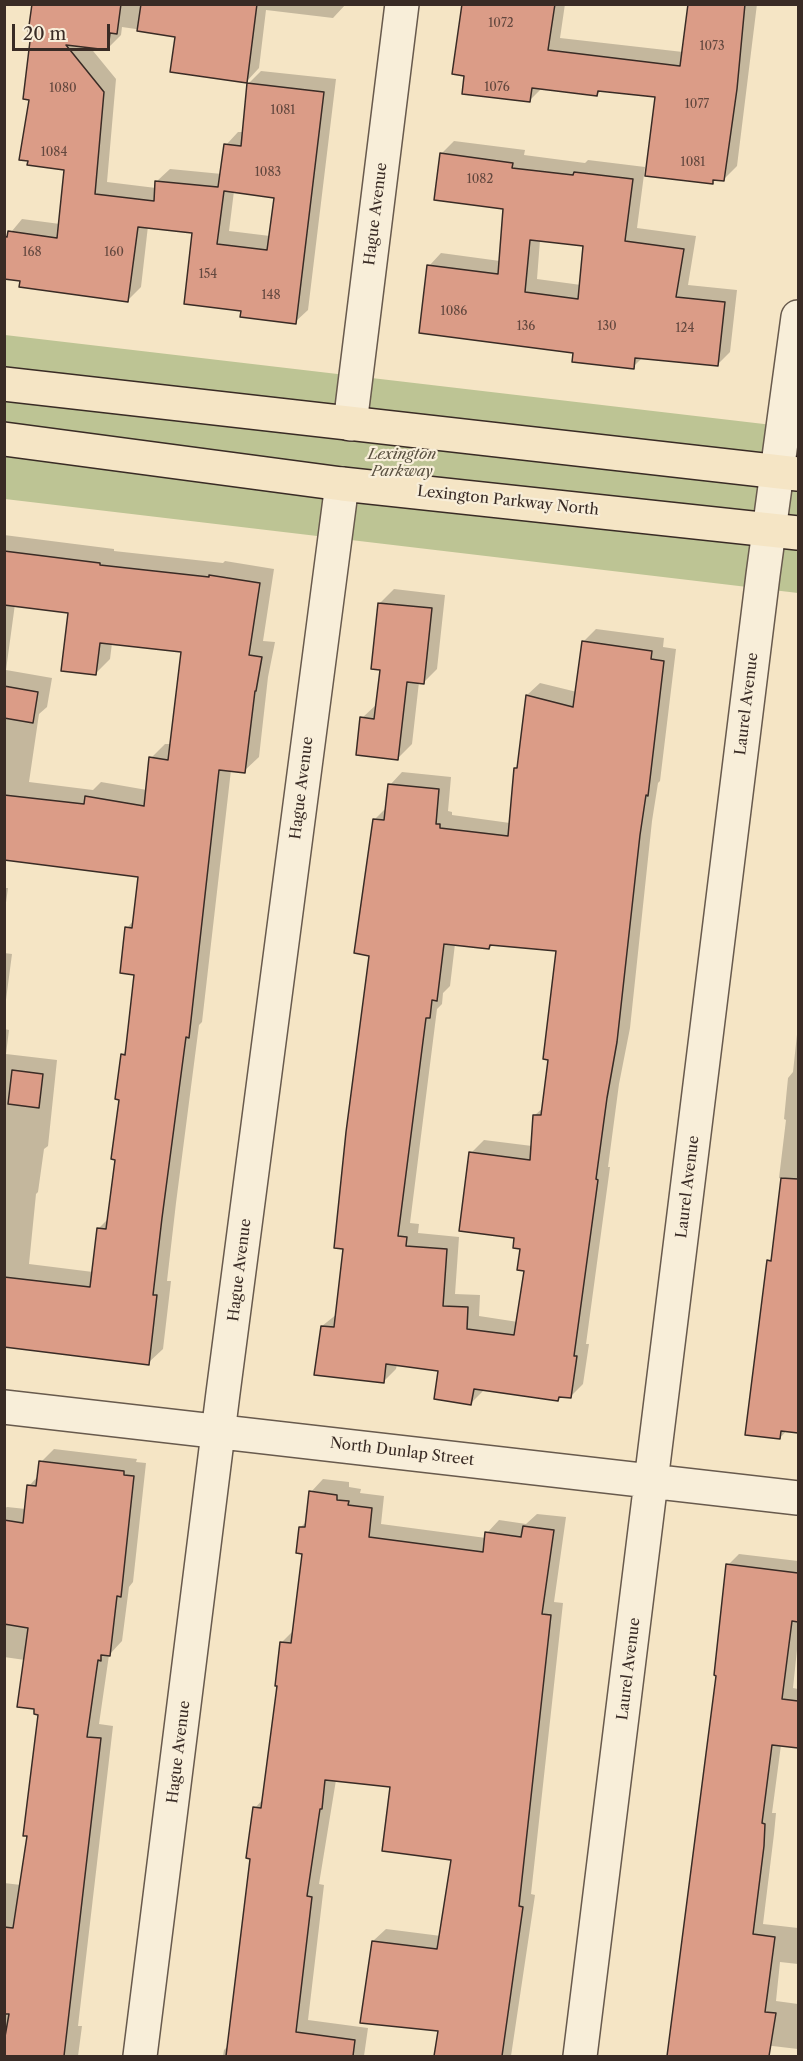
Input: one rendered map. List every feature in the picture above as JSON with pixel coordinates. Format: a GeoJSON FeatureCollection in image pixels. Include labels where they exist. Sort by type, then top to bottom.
{"type":"FeatureCollection","features":[{"type":"Feature","properties":{"kind":"main road"},"geometry":{"type":"LineString","coordinates":[[4,384],[788,473]]}},
{"type":"Feature","properties":{"kind":"main road","name":"Lexington Parkway North"},"geometry":{"type":"LineString","coordinates":[[4,439],[342,484],[784,531]]}},
{"type":"Feature","properties":{"kind":"street","name":"Hague Avenue"},"geometry":{"type":"LineString","coordinates":[[350,424],[402,4]]}},
{"type":"Feature","properties":{"kind":"street","name":"Laurel Avenue"},"geometry":{"type":"LineString","coordinates":[[580,2056],[652,1481],[784,531],[798,317]]}},
{"type":"Feature","properties":{"kind":"street","name":"Hague Avenue"},"geometry":{"type":"LineString","coordinates":[[140,2056],[342,484]]}},
{"type":"Feature","properties":{"kind":"street","name":"North Dunlap Street"},"geometry":{"type":"LineString","coordinates":[[4,1407],[798,1498]]}},
{"type":"Feature","properties":{"kind":"green space","name":"Lexington Parkway"},"geometry":{"type":"Polygon","coordinates":[[[5,335],[798,428],[798,593],[5,499],[5,335]]]}},
{"type":"Feature","properties":{"kind":"building"},"geometry":{"type":"Polygon","coordinates":[[[32,4],[121,4],[117,34],[110,33],[108,50],[66,45],[104,92],[95,194],[154,201],[155,181],[218,187],[224,144],[241,146],[247,83],[324,92],[296,324],[240,317],[241,311],[184,304],[192,233],[138,227],[128,302],[19,287],[20,281],[4,279],[4,236],[7,237],[8,231],[57,238],[64,170],[27,165],[28,161],[19,160],[29,100],[23,99],[30,41],[27,40],[32,4]],[[224,191],[217,244],[267,250],[274,198],[224,191]]]}},
{"type":"Feature","properties":{"kind":"building"},"geometry":{"type":"Polygon","coordinates":[[[141,4],[257,4],[247,83],[170,72],[175,37],[137,31],[141,4]]]}},
{"type":"Feature","properties":{"kind":"building"},"geometry":{"type":"Polygon","coordinates":[[[462,4],[555,4],[548,50],[680,66],[688,4],[745,4],[737,89],[724,181],[713,180],[713,184],[645,176],[655,97],[598,91],[597,96],[532,88],[530,102],[462,94],[464,76],[452,74],[462,4]]]}},
{"type":"Feature","properties":{"kind":"building"},"geometry":{"type":"Polygon","coordinates":[[[440,153],[513,163],[512,168],[633,179],[625,241],[684,249],[676,297],[725,302],[718,366],[635,358],[634,369],[572,362],[573,353],[419,333],[427,265],[498,274],[503,209],[434,200],[440,153]],[[530,240],[525,292],[578,299],[583,246],[530,240]]]}},
{"type":"Feature","properties":{"kind":"building"},"geometry":{"type":"Polygon","coordinates":[[[4,551],[100,563],[100,565],[209,577],[209,575],[260,583],[249,655],[262,657],[255,691],[245,773],[219,770],[189,1038],[186,1037],[162,1218],[153,1295],[157,1295],[149,1365],[4,1347],[4,1277],[90,1287],[97,1228],[106,1229],[115,1160],[111,1159],[119,1100],[115,1099],[121,1054],[125,1055],[134,975],[120,973],[125,927],[132,928],[138,877],[4,860],[4,795],[84,804],[85,796],[144,806],[149,757],[168,760],[181,652],[100,643],[96,675],[61,671],[68,613],[4,605],[4,551]]]}},
{"type":"Feature","properties":{"kind":"building"},"geometry":{"type":"Polygon","coordinates":[[[378,603],[432,608],[424,684],[407,682],[398,760],[356,755],[360,717],[374,719],[380,670],[371,669],[378,603]]]}},
{"type":"Feature","properties":{"kind":"building"},"geometry":{"type":"Polygon","coordinates":[[[582,641],[652,651],[651,659],[664,661],[648,796],[646,795],[640,835],[617,1042],[596,1179],[598,1180],[574,1356],[577,1356],[571,1398],[559,1397],[558,1401],[474,1389],[471,1405],[434,1399],[438,1371],[386,1364],[384,1383],[314,1375],[321,1326],[334,1327],[343,1249],[334,1248],[346,1132],[369,956],[354,953],[373,819],[384,820],[388,784],[439,789],[436,824],[440,824],[440,828],[508,836],[514,768],[517,768],[526,695],[573,707],[582,641]],[[444,944],[437,1001],[432,1000],[430,1018],[426,1018],[398,1236],[407,1237],[406,1246],[447,1249],[443,1306],[468,1307],[467,1329],[514,1335],[524,1271],[517,1270],[520,1249],[513,1248],[514,1238],[459,1231],[469,1152],[530,1160],[533,1115],[541,1115],[548,1060],[543,1059],[556,951],[490,945],[489,949],[444,944]]]}},
{"type":"Feature","properties":{"kind":"building"},"geometry":{"type":"Polygon","coordinates":[[[4,686],[38,692],[33,723],[4,718],[4,686]]]}},
{"type":"Feature","properties":{"kind":"building"},"geometry":{"type":"Polygon","coordinates":[[[12,1070],[43,1074],[39,1108],[8,1104],[12,1070]]]}},
{"type":"Feature","properties":{"kind":"building"},"geometry":{"type":"Polygon","coordinates":[[[781,1178],[798,1179],[798,1433],[781,1431],[780,1439],[745,1435],[767,1260],[771,1261],[781,1178]]]}},
{"type":"Feature","properties":{"kind":"building"},"geometry":{"type":"Polygon","coordinates":[[[39,1461],[124,1471],[124,1475],[134,1476],[121,1597],[117,1596],[110,1656],[101,1655],[101,1661],[98,1660],[87,1737],[101,1738],[64,2056],[4,2056],[9,2014],[4,2014],[4,1927],[13,1928],[27,1836],[23,1836],[38,1715],[34,1714],[34,1709],[17,1707],[28,1628],[4,1624],[4,1520],[23,1523],[27,1485],[36,1486],[39,1461]]]}},
{"type":"Feature","properties":{"kind":"building"},"geometry":{"type":"Polygon","coordinates":[[[309,1491],[337,1495],[337,1500],[349,1501],[348,1505],[372,1508],[369,1537],[483,1552],[485,1532],[521,1537],[523,1526],[554,1530],[542,1614],[551,1615],[519,1906],[523,1907],[502,2056],[434,2056],[438,2031],[360,2023],[372,1941],[437,1949],[451,1860],[382,1851],[390,1787],[325,1780],[307,1896],[312,1897],[296,2032],[355,2040],[353,2056],[226,2056],[250,1859],[246,1858],[253,1807],[261,1808],[277,1686],[275,1686],[280,1642],[291,1643],[302,1554],[296,1553],[299,1527],[305,1527],[309,1491]]]}},
{"type":"Feature","properties":{"kind":"building"},"geometry":{"type":"Polygon","coordinates":[[[726,1564],[798,1573],[798,1622],[792,1621],[782,1699],[798,1701],[798,1748],[772,1745],[762,1823],[765,1824],[764,1846],[753,1934],[775,1937],[765,2012],[776,2013],[769,2056],[667,2056],[716,1676],[714,1675],[726,1564]]]}}]}
